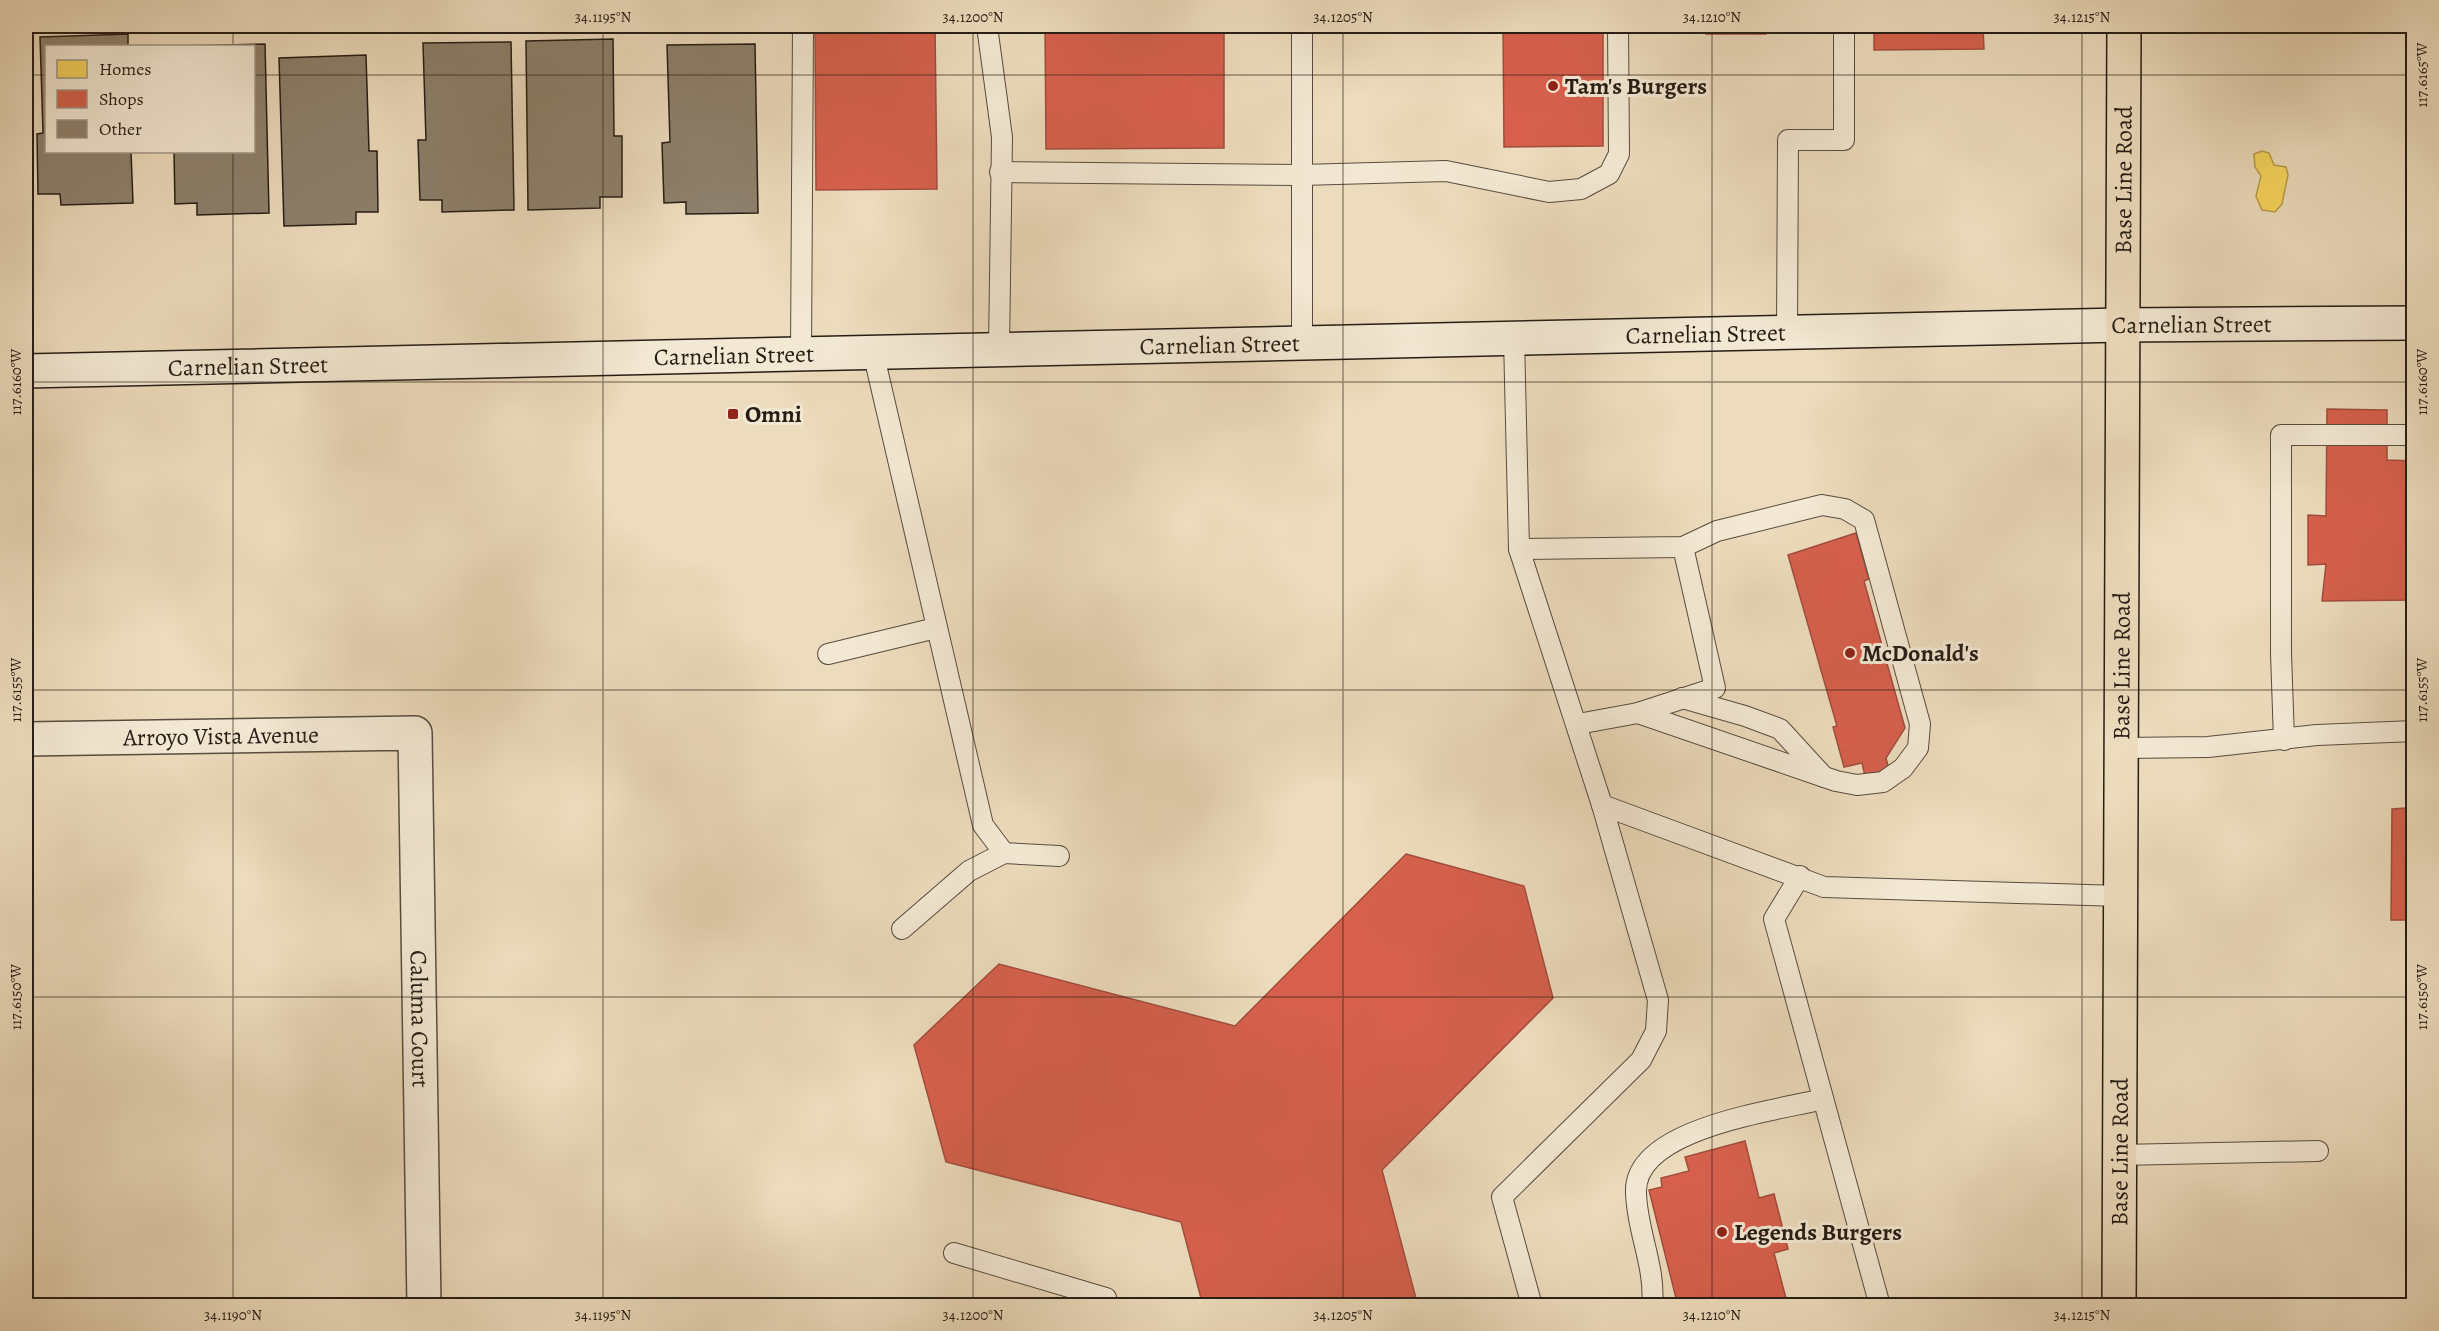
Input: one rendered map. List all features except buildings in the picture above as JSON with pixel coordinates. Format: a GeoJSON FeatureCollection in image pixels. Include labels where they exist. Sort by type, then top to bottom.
{"type":"FeatureCollection","features":[{"type":"Feature","properties":{"kind":"main road","name":"Base Line Road"},"geometry":{"type":"LineString","coordinates":[[2119,1305],[2121,325],[2124,26]]}},
{"type":"Feature","properties":{"kind":"main road","name":"Carnelian Street"},"geometry":{"type":"LineString","coordinates":[[26,371],[2121,325],[2414,323]]}},
{"type":"Feature","properties":{"kind":"main road","name":"Arroyo Vista Avenue"},"geometry":{"type":"LineString","coordinates":[[26,739],[415,733]]}},
{"type":"Feature","properties":{"kind":"main road","name":"Caluma Court"},"geometry":{"type":"LineString","coordinates":[[415,733],[424,1305]]}},
{"type":"Feature","properties":{"kind":"lane"},"geometry":{"type":"LineString","coordinates":[[801,354],[803,26]]}},
{"type":"Feature","properties":{"kind":"lane"},"geometry":{"type":"LineString","coordinates":[[987,26],[1002,137],[999,349]]}},
{"type":"Feature","properties":{"kind":"lane"},"geometry":{"type":"LineString","coordinates":[[1302,26],[1302,342]]}},
{"type":"Feature","properties":{"kind":"lane"},"geometry":{"type":"LineString","coordinates":[[1000,172],[1301,175],[1446,171],[1549,192],[1581,189],[1610,174],[1619,154],[1618,26]]}},
{"type":"Feature","properties":{"kind":"lane"},"geometry":{"type":"LineString","coordinates":[[1787,332],[1788,140],[1844,140],[1844,26]]}},
{"type":"Feature","properties":{"kind":"lane"},"geometry":{"type":"LineString","coordinates":[[1514,338],[1519,549],[1578,724],[1658,1000],[1656,1031],[1641,1060],[1502,1197],[1532,1305]]}},
{"type":"Feature","properties":{"kind":"lane"},"geometry":{"type":"LineString","coordinates":[[873,352],[983,825],[1004,853]]}},
{"type":"Feature","properties":{"kind":"lane"},"geometry":{"type":"LineString","coordinates":[[2284,740],[2281,653],[2281,435],[2414,435]]}},
{"type":"Feature","properties":{"kind":"lane"},"geometry":{"type":"LineString","coordinates":[[1519,549],[1683,547],[1717,531],[1822,505],[1845,509],[1864,520],[1920,724],[1918,748],[1903,768],[1883,782],[1857,785],[1824,777],[1638,713]]}},
{"type":"Feature","properties":{"kind":"lane"},"geometry":{"type":"LineString","coordinates":[[1578,724],[1638,713],[1715,687],[1683,547]]}},
{"type":"Feature","properties":{"kind":"lane"},"geometry":{"type":"LineString","coordinates":[[828,654],[936,628]]}},
{"type":"Feature","properties":{"kind":"lane"},"geometry":{"type":"LineString","coordinates":[[1682,698],[1745,716],[1780,729],[1824,777]]}},
{"type":"Feature","properties":{"kind":"lane"},"geometry":{"type":"LineString","coordinates":[[2120,748],[2208,747],[2317,735],[2414,731]]}},
{"type":"Feature","properties":{"kind":"lane"},"geometry":{"type":"LineString","coordinates":[[1602,805],[1800,876],[1824,887],[2119,896]]}},
{"type":"Feature","properties":{"kind":"lane"},"geometry":{"type":"LineString","coordinates":[[902,929],[969,871],[1004,853],[1059,856]]}},
{"type":"Feature","properties":{"kind":"lane"},"geometry":{"type":"LineString","coordinates":[[1800,876],[1774,919],[1880,1305]]}},
{"type":"Feature","properties":{"kind":"lane"},"geometry":{"type":"LineString","coordinates":[[1652,1305],[1654,1284],[1638,1219],[1635,1189],[1643,1164],[1666,1143],[1704,1128],[1823,1099]]}},
{"type":"Feature","properties":{"kind":"lane"},"geometry":{"type":"LineString","coordinates":[[2119,1155],[2318,1151]]}},
{"type":"Feature","properties":{"kind":"lane"},"geometry":{"type":"LineString","coordinates":[[954,1253],[1106,1298],[1108,1305]]}},
{"type":"Feature","properties":{"kind":"place","name":"Tam's Burgers"},"geometry":{"type":"Point","coordinates":[1553,86]}},
{"type":"Feature","properties":{"kind":"place","name":"Omni"},"geometry":{"type":"Point","coordinates":[733,414]}},
{"type":"Feature","properties":{"kind":"place","name":"McDonald's"},"geometry":{"type":"Point","coordinates":[1850,653]}},
{"type":"Feature","properties":{"kind":"place","name":"Legends Burgers"},"geometry":{"type":"Point","coordinates":[1722,1232]}}]}
